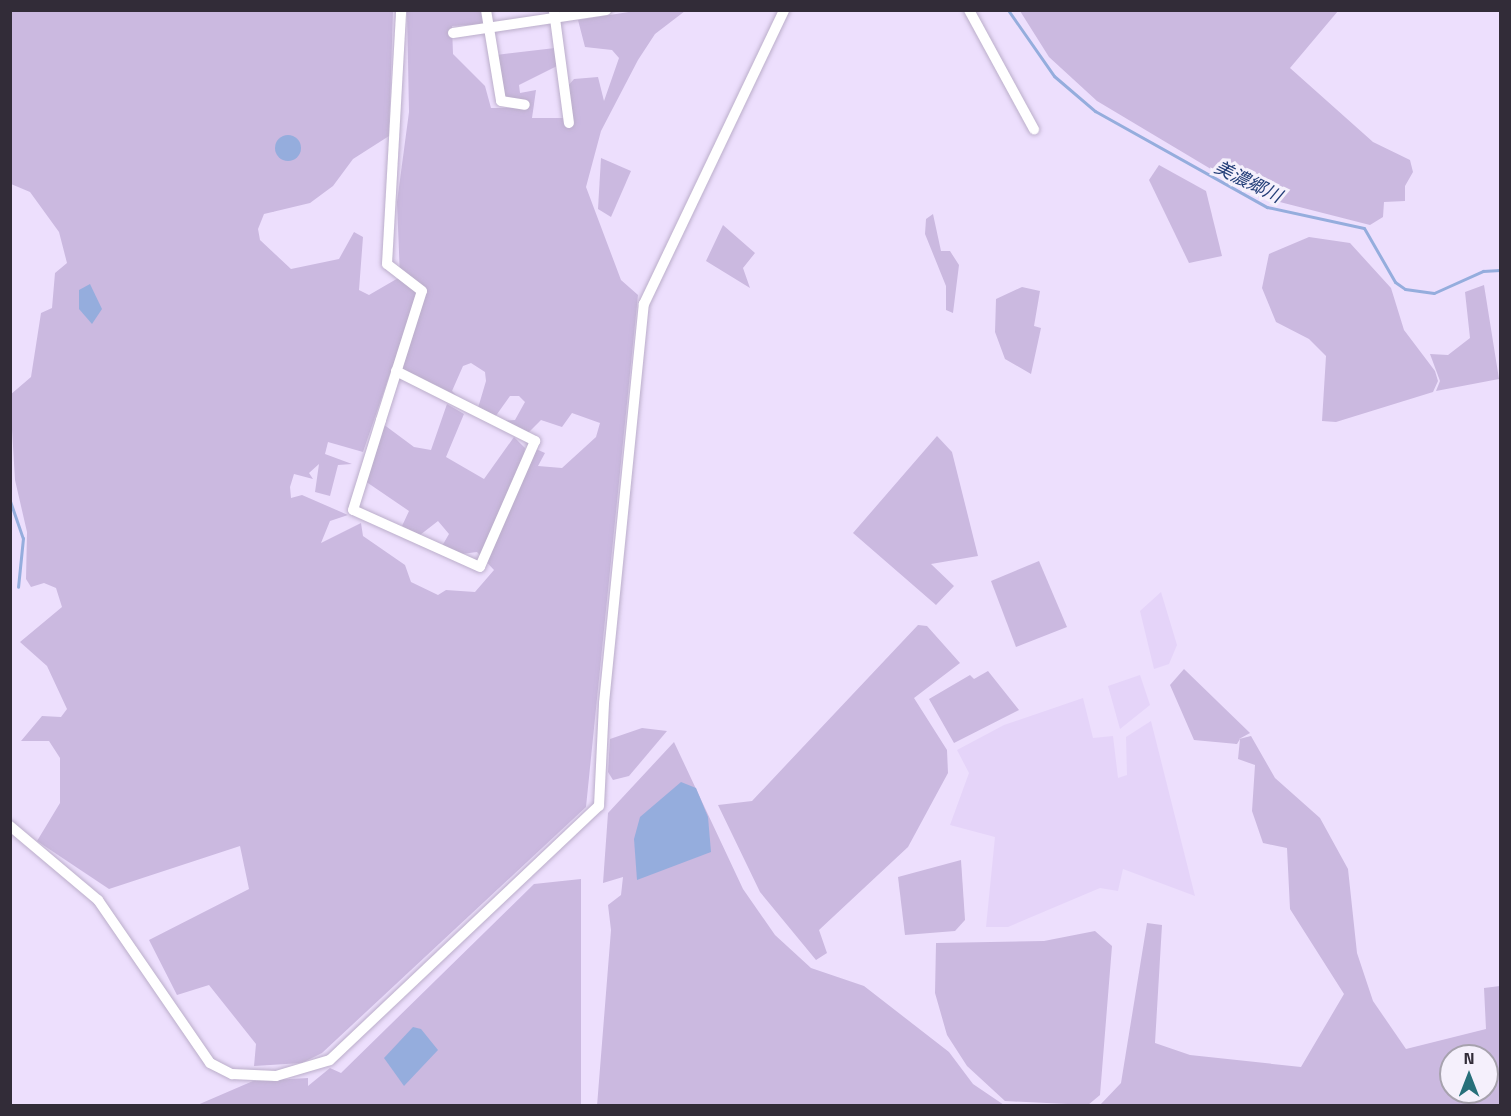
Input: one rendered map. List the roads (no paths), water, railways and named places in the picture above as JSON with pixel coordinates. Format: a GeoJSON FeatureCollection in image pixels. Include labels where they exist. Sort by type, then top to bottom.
{"type":"FeatureCollection","features":[{"type":"Feature","properties":{"kind":"street"},"geometry":{"type":"LineString","coordinates":[[396,371],[535,441],[480,567],[353,510],[396,371],[422,291],[387,264],[401,10]]}},
{"type":"Feature","properties":{"kind":"street"},"geometry":{"type":"LineString","coordinates":[[486,10],[501,101],[525,105]]}},
{"type":"Feature","properties":{"kind":"street"},"geometry":{"type":"LineString","coordinates":[[453,33],[554,14],[606,10]]}},
{"type":"Feature","properties":{"kind":"street"},"geometry":{"type":"LineString","coordinates":[[10,826],[98,900],[210,1063],[232,1074],[276,1076],[330,1060],[599,806],[604,704],[644,304],[784,10]]}},
{"type":"Feature","properties":{"kind":"street"},"geometry":{"type":"LineString","coordinates":[[969,10],[1034,129]]}},
{"type":"Feature","properties":{"kind":"street"},"geometry":{"type":"LineString","coordinates":[[554,14],[569,123]]}},
{"type":"Feature","properties":{"kind":"water"},"geometry":{"type":"Polygon","coordinates":[[[288,135],[297,139],[301,148],[297,157],[288,161],[279,157],[275,148],[279,139],[288,135]]]}},
{"type":"Feature","properties":{"kind":"water"},"geometry":{"type":"Polygon","coordinates":[[[90,284],[102,309],[92,324],[79,309],[79,290],[90,284]]]}},
{"type":"Feature","properties":{"kind":"water"},"geometry":{"type":"Polygon","coordinates":[[[681,782],[696,788],[708,817],[711,852],[637,880],[634,839],[640,817],[681,782]]]}},
{"type":"Feature","properties":{"kind":"water"},"geometry":{"type":"Polygon","coordinates":[[[413,1027],[421,1029],[438,1050],[404,1086],[384,1058],[413,1027]]]}},
{"type":"Feature","properties":{"kind":"waterway","name":"美濃郷川"},"geometry":{"type":"LineString","coordinates":[[1008,10],[1054,76],[1095,111],[1267,207],[1364,228],[1395,282],[1405,289],[1434,293],[1483,271],[1500,270]]}},
{"type":"Feature","properties":{"kind":"waterway"},"geometry":{"type":"LineString","coordinates":[[10,501],[23,538],[18,587]]}}]}
